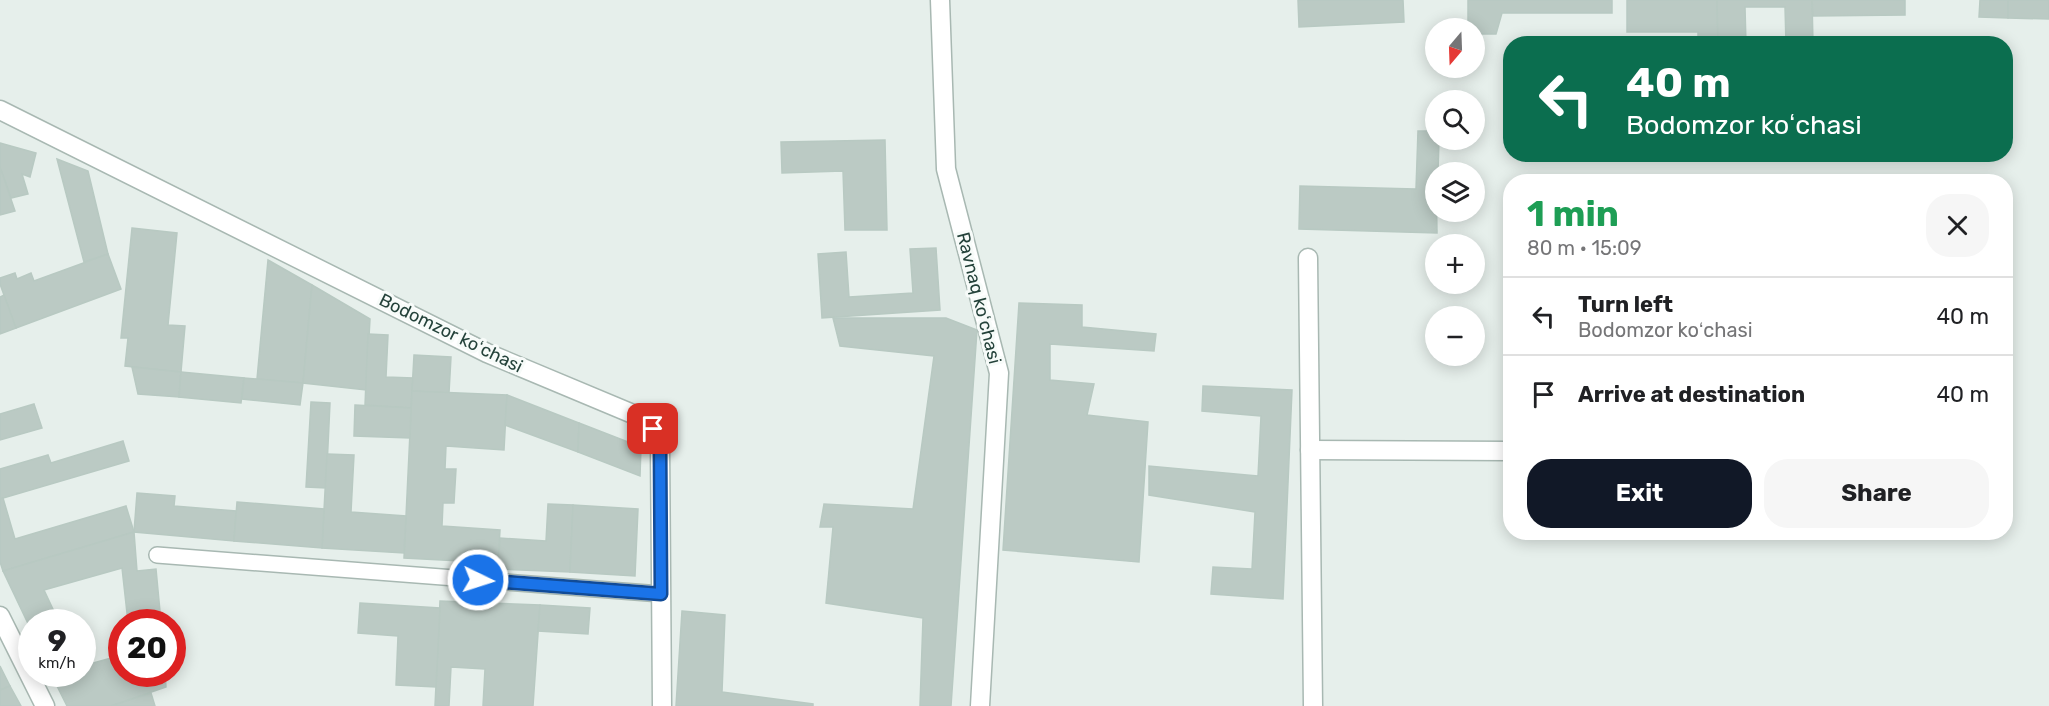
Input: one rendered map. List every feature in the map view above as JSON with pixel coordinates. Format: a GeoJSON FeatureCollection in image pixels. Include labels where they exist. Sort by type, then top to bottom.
{"type":"FeatureCollection","features":[{"type":"Feature","properties":{"kind":"street","name":"Ravnaq koʻchasi"},"geometry":{"type":"LineString","coordinates":[[940,0],[946,168],[999,373],[980,706]]}},
{"type":"Feature","properties":{"kind":"street","name":"Bodomzor koʻchasi"},"geometry":{"type":"LineString","coordinates":[[0,110],[487,353],[640,417],[653,429],[660,445],[662,706]]}},
{"type":"Feature","properties":{"kind":"street"},"geometry":{"type":"LineString","coordinates":[[1308,258],[1313,706]]}},
{"type":"Feature","properties":{"kind":"street"},"geometry":{"type":"LineString","coordinates":[[1310,450],[1503,451]]}},
{"type":"Feature","properties":{"kind":"street"},"geometry":{"type":"LineString","coordinates":[[0,616],[45,706]]}},
{"type":"Feature","properties":{"kind":"lane"},"geometry":{"type":"LineString","coordinates":[[157,555],[661,594]]}},
{"type":"Feature","properties":{"kind":"building"},"geometry":{"type":"Polygon","coordinates":[[[1298,0],[1403,0],[1404,22],[1299,27],[1298,0]]]}},
{"type":"Feature","properties":{"kind":"building"},"geometry":{"type":"Polygon","coordinates":[[[1468,0],[1612,0],[1612,13],[1502,13],[1496,34],[1485,34],[1485,18],[1468,18],[1468,0]]]}},
{"type":"Feature","properties":{"kind":"building"},"geometry":{"type":"Polygon","coordinates":[[[1627,0],[1717,0],[1718,36],[1698,36],[1698,32],[1627,32],[1627,0]]]}},
{"type":"Feature","properties":{"kind":"building"},"geometry":{"type":"Polygon","coordinates":[[[1717,0],[1812,0],[1813,36],[1786,36],[1785,7],[1745,7],[1746,36],[1718,36],[1717,0]]]}},
{"type":"Feature","properties":{"kind":"building"},"geometry":{"type":"Polygon","coordinates":[[[1812,0],[1905,0],[1905,15],[1813,16],[1812,0]]]}},
{"type":"Feature","properties":{"kind":"building"},"geometry":{"type":"Polygon","coordinates":[[[1980,0],[2008,0],[2008,18],[1979,17],[1980,0]]]}},
{"type":"Feature","properties":{"kind":"building"},"geometry":{"type":"Polygon","coordinates":[[[2008,0],[2049,0],[2049,19],[2008,18],[2008,0]]]}},
{"type":"Feature","properties":{"kind":"building"},"geometry":{"type":"Polygon","coordinates":[[[1418,131],[1425,131],[1425,150],[1439,150],[1438,162],[1425,162],[1425,222],[1437,222],[1437,233],[1299,229],[1300,186],[1416,189],[1418,131]]]}},
{"type":"Feature","properties":{"kind":"building"},"geometry":{"type":"Polygon","coordinates":[[[885,140],[887,230],[845,230],[843,171],[782,173],[781,142],[885,140]]]}},
{"type":"Feature","properties":{"kind":"building"},"geometry":{"type":"Polygon","coordinates":[[[0,143],[36,153],[30,177],[22,174],[28,194],[11,198],[0,167],[0,143]]]}},
{"type":"Feature","properties":{"kind":"building"},"geometry":{"type":"Polygon","coordinates":[[[57,159],[88,171],[108,254],[84,262],[57,159]]]}},
{"type":"Feature","properties":{"kind":"building"},"geometry":{"type":"Polygon","coordinates":[[[0,167],[15,211],[0,215],[0,167]]]}},
{"type":"Feature","properties":{"kind":"building"},"geometry":{"type":"Polygon","coordinates":[[[132,228],[177,233],[168,325],[185,326],[181,372],[125,366],[128,338],[121,338],[132,228]]]}},
{"type":"Feature","properties":{"kind":"building"},"geometry":{"type":"Polygon","coordinates":[[[936,248],[940,310],[822,318],[818,254],[846,252],[849,297],[913,293],[910,249],[936,248]]]}},
{"type":"Feature","properties":{"kind":"building"},"geometry":{"type":"Polygon","coordinates":[[[108,254],[121,289],[16,328],[0,284],[0,278],[15,273],[17,279],[31,273],[34,281],[108,254]]]}},
{"type":"Feature","properties":{"kind":"building"},"geometry":{"type":"Polygon","coordinates":[[[268,260],[312,285],[303,383],[257,379],[268,260]]]}},
{"type":"Feature","properties":{"kind":"building"},"geometry":{"type":"Polygon","coordinates":[[[312,285],[370,319],[366,390],[303,383],[312,285]]]}},
{"type":"Feature","properties":{"kind":"building"},"geometry":{"type":"Polygon","coordinates":[[[4,295],[16,328],[0,334],[0,297],[4,295]]]}},
{"type":"Feature","properties":{"kind":"building"},"geometry":{"type":"Polygon","coordinates":[[[1019,303],[1082,305],[1082,327],[1156,334],[1154,351],[1050,344],[1050,380],[1094,384],[1087,415],[1148,422],[1139,562],[1003,550],[1019,303]]]}},
{"type":"Feature","properties":{"kind":"building"},"geometry":{"type":"Polygon","coordinates":[[[833,318],[946,318],[977,330],[951,706],[920,706],[923,618],[826,603],[833,527],[820,527],[824,504],[913,509],[934,356],[840,346],[833,318]]]}},
{"type":"Feature","properties":{"kind":"building"},"geometry":{"type":"Polygon","coordinates":[[[368,334],[388,335],[386,377],[413,378],[411,408],[365,405],[368,334]]]}},
{"type":"Feature","properties":{"kind":"building"},"geometry":{"type":"Polygon","coordinates":[[[414,355],[451,357],[449,393],[412,391],[414,355]]]}},
{"type":"Feature","properties":{"kind":"building"},"geometry":{"type":"Polygon","coordinates":[[[132,367],[181,372],[179,397],[138,394],[132,367]]]}},
{"type":"Feature","properties":{"kind":"building"},"geometry":{"type":"Polygon","coordinates":[[[181,372],[244,378],[241,403],[179,397],[181,372]]]}},
{"type":"Feature","properties":{"kind":"building"},"geometry":{"type":"Polygon","coordinates":[[[244,378],[303,383],[300,405],[242,399],[244,378]]]}},
{"type":"Feature","properties":{"kind":"building"},"geometry":{"type":"Polygon","coordinates":[[[1203,386],[1292,390],[1283,599],[1211,594],[1213,567],[1252,569],[1255,512],[1149,495],[1149,466],[1258,476],[1261,416],[1202,411],[1203,386]]]}},
{"type":"Feature","properties":{"kind":"building"},"geometry":{"type":"Polygon","coordinates":[[[412,391],[507,395],[504,450],[446,446],[445,469],[456,469],[454,503],[443,503],[442,526],[500,530],[498,563],[404,558],[412,391]]]}},
{"type":"Feature","properties":{"kind":"building"},"geometry":{"type":"Polygon","coordinates":[[[507,395],[579,423],[578,452],[505,425],[507,395]]]}},
{"type":"Feature","properties":{"kind":"building"},"geometry":{"type":"Polygon","coordinates":[[[311,402],[330,403],[326,488],[306,487],[311,402]]]}},
{"type":"Feature","properties":{"kind":"building"},"geometry":{"type":"Polygon","coordinates":[[[34,404],[42,428],[0,440],[0,414],[34,404]]]}},
{"type":"Feature","properties":{"kind":"building"},"geometry":{"type":"Polygon","coordinates":[[[355,405],[411,408],[410,438],[354,436],[355,405]]]}},
{"type":"Feature","properties":{"kind":"building"},"geometry":{"type":"Polygon","coordinates":[[[579,423],[641,447],[640,476],[578,452],[579,423]]]}},
{"type":"Feature","properties":{"kind":"building"},"geometry":{"type":"Polygon","coordinates":[[[123,441],[129,461],[0,499],[0,469],[48,455],[51,463],[123,441]]]}},
{"type":"Feature","properties":{"kind":"building"},"geometry":{"type":"Polygon","coordinates":[[[327,454],[354,455],[351,512],[406,516],[404,553],[322,548],[327,454]]]}},
{"type":"Feature","properties":{"kind":"building"},"geometry":{"type":"Polygon","coordinates":[[[137,493],[175,496],[174,506],[236,511],[234,541],[134,532],[137,493]]]}},
{"type":"Feature","properties":{"kind":"building"},"geometry":{"type":"Polygon","coordinates":[[[3,498],[15,539],[126,506],[134,532],[3,571],[0,562],[0,499],[3,498]]]}},
{"type":"Feature","properties":{"kind":"building"},"geometry":{"type":"Polygon","coordinates":[[[237,502],[324,509],[322,548],[234,541],[237,502]]]}},
{"type":"Feature","properties":{"kind":"building"},"geometry":{"type":"Polygon","coordinates":[[[548,504],[573,505],[570,572],[498,569],[500,538],[546,541],[548,504]]]}},
{"type":"Feature","properties":{"kind":"building"},"geometry":{"type":"Polygon","coordinates":[[[573,505],[638,509],[635,576],[570,572],[573,505]]]}},
{"type":"Feature","properties":{"kind":"building"},"geometry":{"type":"Polygon","coordinates":[[[134,532],[137,571],[156,569],[160,609],[127,609],[122,568],[44,590],[53,609],[21,609],[3,571],[134,532]]]}},
{"type":"Feature","properties":{"kind":"building"},"geometry":{"type":"Polygon","coordinates":[[[440,601],[540,605],[533,706],[483,706],[485,669],[451,667],[449,706],[435,706],[440,601]]]}},
{"type":"Feature","properties":{"kind":"building"},"geometry":{"type":"Polygon","coordinates":[[[360,603],[440,608],[436,687],[396,685],[398,636],[358,633],[360,603]]]}},
{"type":"Feature","properties":{"kind":"building"},"geometry":{"type":"Polygon","coordinates":[[[540,605],[590,608],[588,634],[538,631],[540,605]]]}},
{"type":"Feature","properties":{"kind":"building"},"geometry":{"type":"Polygon","coordinates":[[[682,611],[725,615],[722,692],[813,704],[813,706],[676,706],[682,611]]]}},
{"type":"Feature","properties":{"kind":"building"},"geometry":{"type":"Polygon","coordinates":[[[108,659],[108,687],[166,687],[111,706],[67,706],[58,687],[96,687],[96,662],[108,659]]]}},
{"type":"Feature","properties":{"kind":"building"},"geometry":{"type":"Polygon","coordinates":[[[0,666],[10,686],[0,690],[0,666]]]}},
{"type":"Feature","properties":{"kind":"building"},"geometry":{"type":"Polygon","coordinates":[[[10,686],[21,706],[0,706],[0,690],[10,686]]]}},
{"type":"Feature","properties":{"kind":"building"},"geometry":{"type":"Polygon","coordinates":[[[151,693],[155,706],[111,706],[151,693]]]}},
{"type":"Feature","properties":{"kind":"route"},"geometry":{"type":"LineString","coordinates":[[478,580],[661,594],[660,445],[653,429]]}}]}
